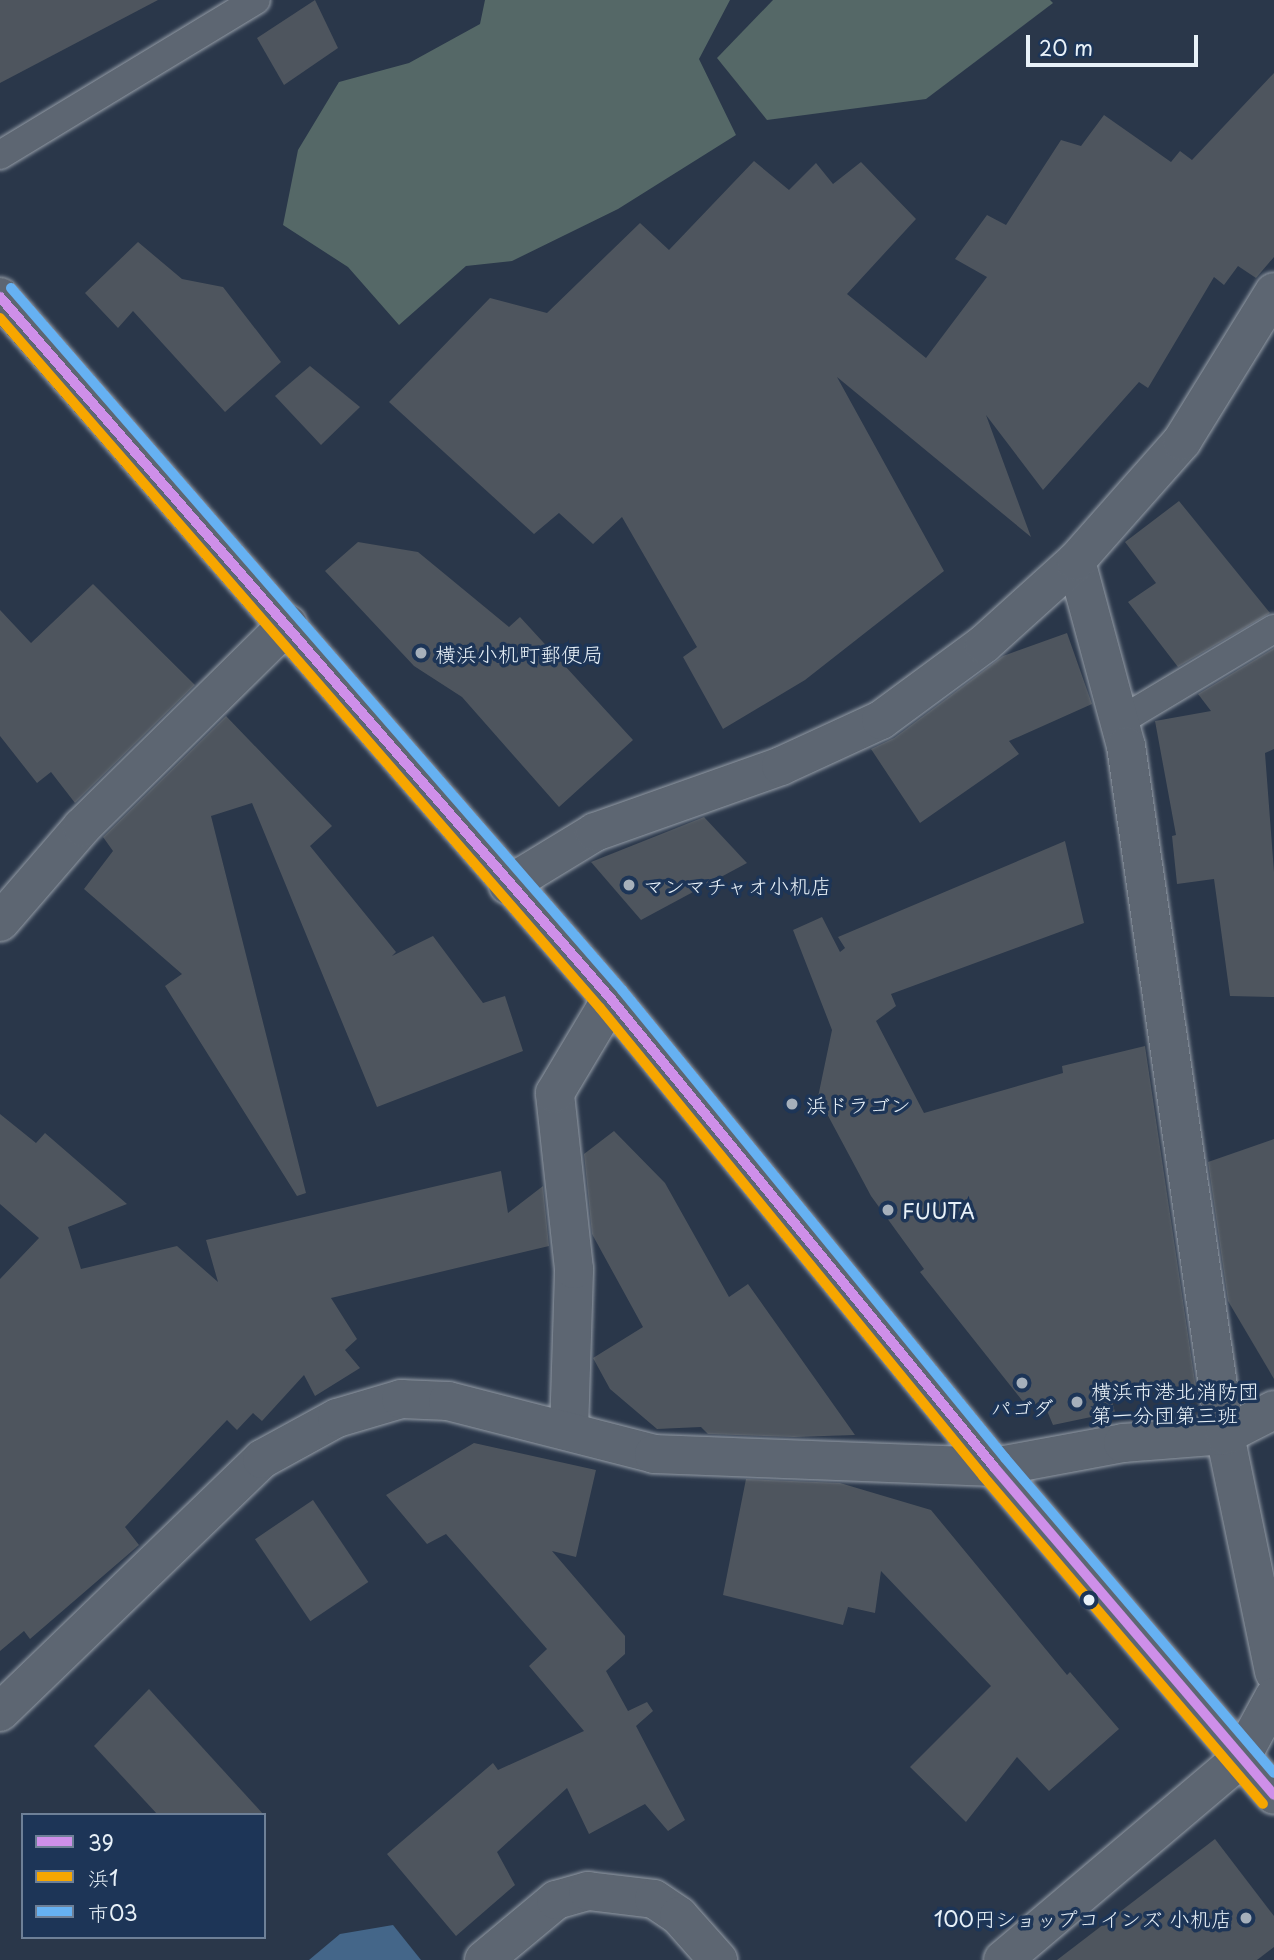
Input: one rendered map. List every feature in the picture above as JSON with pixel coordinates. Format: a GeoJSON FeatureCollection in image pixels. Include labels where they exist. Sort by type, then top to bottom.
{"type":"FeatureCollection","features":[{"type":"Feature","properties":{"kind":"street"},"geometry":{"type":"LineString","coordinates":[[508,885],[595,832],[781,766],[881,720],[984,644],[1076,561],[1182,441],[1274,292]]}},
{"type":"Feature","properties":{"kind":"street"},"geometry":{"type":"LineString","coordinates":[[0,297],[288,624],[508,885],[611,999],[994,1467],[1274,1795]]}},
{"type":"Feature","properties":{"kind":"street"},"geometry":{"type":"LineString","coordinates":[[1076,561],[1120,721],[1225,1435],[1274,1672]]}},
{"type":"Feature","properties":{"kind":"street"},"geometry":{"type":"LineString","coordinates":[[0,922],[82,827],[288,624]]}},
{"type":"Feature","properties":{"kind":"street"},"geometry":{"type":"LineString","coordinates":[[569,1431],[574,1269],[555,1093],[611,999]]}},
{"type":"Feature","properties":{"kind":"street"},"geometry":{"type":"LineString","coordinates":[[0,1712],[262,1459],[337,1418],[401,1399],[448,1401],[654,1454],[994,1467],[1123,1443],[1225,1435],[1274,1410]]}},
{"type":"Feature","properties":{"kind":"street"},"geometry":{"type":"LineString","coordinates":[[1003,1960],[1241,1758],[1274,1698]]}},
{"type":"Feature","properties":{"kind":"street"},"geometry":{"type":"LineString","coordinates":[[484,1960],[555,1900],[588,1891],[653,1899],[680,1916],[718,1960]]}},
{"type":"Feature","properties":{"kind":"lane"},"geometry":{"type":"LineString","coordinates":[[0,155],[256,0]]}},
{"type":"Feature","properties":{"kind":"lane"},"geometry":{"type":"LineString","coordinates":[[1120,721],[1274,629]]}},
{"type":"Feature","properties":{"kind":"shaded area"},"geometry":{"type":"Polygon","coordinates":[[[485,0],[730,0],[699,59],[736,135],[618,209],[512,261],[466,266],[399,325],[348,267],[283,225],[298,150],[339,82],[409,63],[480,24],[485,0]]]}},
{"type":"Feature","properties":{"kind":"shaded area"},"geometry":{"type":"Polygon","coordinates":[[[773,0],[1050,0],[1053,3],[926,99],[767,120],[717,58],[773,0]]]}},
{"type":"Feature","properties":{"kind":"water"},"geometry":{"type":"Polygon","coordinates":[[[393,1925],[421,1960],[309,1960],[340,1934],[393,1925]]]}},
{"type":"Feature","properties":{"kind":"building"},"geometry":{"type":"Polygon","coordinates":[[[0,0],[158,0],[0,83],[0,0]]]}},
{"type":"Feature","properties":{"kind":"building"},"geometry":{"type":"Polygon","coordinates":[[[315,0],[338,48],[284,85],[257,38],[315,0]]]}},
{"type":"Feature","properties":{"kind":"building"},"geometry":{"type":"Polygon","coordinates":[[[1274,73],[1274,257],[1256,278],[1238,266],[1224,285],[1214,277],[1148,388],[1139,382],[1043,490],[986,415],[1031,537],[837,377],[944,571],[805,680],[723,729],[683,657],[697,647],[622,517],[593,544],[559,513],[534,534],[389,402],[490,298],[547,313],[640,223],[669,250],[754,161],[789,190],[816,163],[833,184],[861,162],[916,219],[847,294],[926,358],[987,277],[955,259],[987,215],[1006,225],[1061,140],[1081,146],[1104,115],[1171,162],[1180,151],[1192,160],[1274,73]]]}},
{"type":"Feature","properties":{"kind":"building"},"geometry":{"type":"Polygon","coordinates":[[[138,242],[182,279],[223,287],[281,362],[225,412],[133,311],[118,328],[85,293],[138,242]]]}},
{"type":"Feature","properties":{"kind":"building"},"geometry":{"type":"Polygon","coordinates":[[[310,366],[360,407],[321,445],[275,396],[310,366]]]}},
{"type":"Feature","properties":{"kind":"building"},"geometry":{"type":"Polygon","coordinates":[[[1179,501],[1270,613],[1178,667],[1128,602],[1156,583],[1125,542],[1179,501]]]}},
{"type":"Feature","properties":{"kind":"building"},"geometry":{"type":"Polygon","coordinates":[[[358,542],[418,552],[509,627],[520,617],[633,740],[559,807],[462,697],[414,666],[325,571],[358,542]]]}},
{"type":"Feature","properties":{"kind":"building"},"geometry":{"type":"Polygon","coordinates":[[[93,584],[195,685],[75,803],[51,772],[37,783],[0,736],[0,610],[31,643],[93,584]]]}},
{"type":"Feature","properties":{"kind":"building"},"geometry":{"type":"Polygon","coordinates":[[[1067,633],[1092,704],[1009,741],[1019,754],[920,823],[871,749],[894,738],[1003,656],[1067,633]]]}},
{"type":"Feature","properties":{"kind":"building"},"geometry":{"type":"Polygon","coordinates":[[[1274,648],[1274,749],[1265,753],[1274,872],[1274,997],[1230,996],[1214,879],[1177,884],[1172,836],[1176,835],[1155,721],[1211,711],[1198,694],[1274,648]]]}},
{"type":"Feature","properties":{"kind":"building"},"geometry":{"type":"Polygon","coordinates":[[[226,716],[332,826],[310,846],[396,952],[392,956],[433,936],[483,1003],[505,996],[523,1051],[377,1107],[252,803],[211,816],[306,1193],[297,1196],[165,986],[182,974],[84,889],[113,851],[103,837],[226,716]]]}},
{"type":"Feature","properties":{"kind":"building"},"geometry":{"type":"Polygon","coordinates":[[[704,817],[747,863],[641,920],[591,862],[704,817]]]}},
{"type":"Feature","properties":{"kind":"building"},"geometry":{"type":"Polygon","coordinates":[[[1065,841],[1084,923],[891,994],[896,1006],[876,1021],[924,1113],[1063,1073],[1062,1066],[1145,1046],[1196,1388],[1109,1390],[1115,1412],[1053,1425],[1042,1399],[1029,1409],[920,1272],[924,1269],[871,1196],[818,1097],[832,1030],[793,930],[822,917],[840,952],[845,948],[838,937],[1065,841]]]}},
{"type":"Feature","properties":{"kind":"building"},"geometry":{"type":"Polygon","coordinates":[[[0,1114],[36,1143],[45,1133],[127,1204],[68,1227],[81,1269],[177,1246],[218,1282],[206,1240],[501,1171],[508,1213],[543,1186],[549,1246],[331,1298],[357,1339],[345,1350],[360,1368],[315,1396],[304,1375],[262,1421],[253,1413],[237,1430],[227,1420],[125,1527],[139,1545],[30,1639],[24,1631],[0,1651],[0,1279],[39,1238],[0,1204],[0,1114]]]}},
{"type":"Feature","properties":{"kind":"building"},"geometry":{"type":"Polygon","coordinates":[[[614,1131],[665,1183],[729,1297],[748,1284],[855,1435],[794,1437],[708,1434],[701,1427],[657,1429],[610,1389],[593,1358],[643,1327],[592,1234],[584,1154],[614,1131]]]}},
{"type":"Feature","properties":{"kind":"building"},"geometry":{"type":"Polygon","coordinates":[[[1274,1139],[1274,1379],[1228,1301],[1208,1162],[1274,1139]]]}},
{"type":"Feature","properties":{"kind":"building"},"geometry":{"type":"Polygon","coordinates":[[[474,1443],[596,1470],[576,1557],[552,1551],[625,1636],[625,1654],[606,1671],[628,1711],[647,1702],[653,1711],[636,1726],[685,1820],[668,1831],[645,1804],[589,1834],[567,1788],[497,1852],[515,1885],[456,1936],[387,1854],[493,1763],[498,1770],[584,1731],[529,1666],[547,1649],[446,1534],[427,1544],[386,1495],[474,1443]]]}},
{"type":"Feature","properties":{"kind":"building"},"geometry":{"type":"Polygon","coordinates":[[[746,1479],[840,1483],[931,1510],[1067,1675],[1070,1672],[1119,1729],[1049,1791],[1017,1757],[966,1822],[910,1767],[991,1686],[881,1571],[875,1613],[848,1607],[843,1625],[723,1595],[746,1479]]]}},
{"type":"Feature","properties":{"kind":"building"},"geometry":{"type":"Polygon","coordinates":[[[313,1500],[368,1582],[310,1621],[255,1539],[313,1500]]]}},
{"type":"Feature","properties":{"kind":"building"},"geometry":{"type":"Polygon","coordinates":[[[149,1689],[262,1813],[156,1813],[94,1746],[149,1689]]]}},
{"type":"Feature","properties":{"kind":"building"},"geometry":{"type":"Polygon","coordinates":[[[1215,1839],[1274,1916],[1274,1947],[1257,1960],[1057,1960],[1215,1839]]]}},
{"type":"Feature","properties":{"kind":"transit line","name":"市03"},"geometry":{"type":"LineString","coordinates":[[11,288],[622,990],[1005,1458],[1274,1773]]}},
{"type":"Feature","properties":{"kind":"transit line","name":"39"},"geometry":{"type":"LineString","coordinates":[[0,297],[611,999],[994,1467],[1274,1795]]}},
{"type":"Feature","properties":{"kind":"transit line","name":"浜1"},"geometry":{"type":"LineString","coordinates":[[0,318],[600,1008],[983,1476],[1263,1804]]}},
{"type":"Feature","properties":{"kind":"place","name":"横浜小机町郵便局"},"geometry":{"type":"Point","coordinates":[421,653]}},
{"type":"Feature","properties":{"kind":"place","name":"マンマチャオ小机店"},"geometry":{"type":"Point","coordinates":[629,885]}},
{"type":"Feature","properties":{"kind":"place","name":"浜ドラゴン"},"geometry":{"type":"Point","coordinates":[792,1104]}},
{"type":"Feature","properties":{"kind":"place","name":"FUUTA"},"geometry":{"type":"Point","coordinates":[888,1210]}},
{"type":"Feature","properties":{"kind":"place","name":"パゴダ"},"geometry":{"type":"Point","coordinates":[1022,1383]}},
{"type":"Feature","properties":{"kind":"place","name":"横浜市港北消防団 第一分団第三班"},"geometry":{"type":"Point","coordinates":[1077,1402]}},
{"type":"Feature","properties":{"kind":"place","name":"100円ショップコインズ 小机店"},"geometry":{"type":"Point","coordinates":[1246,1918]}}]}
